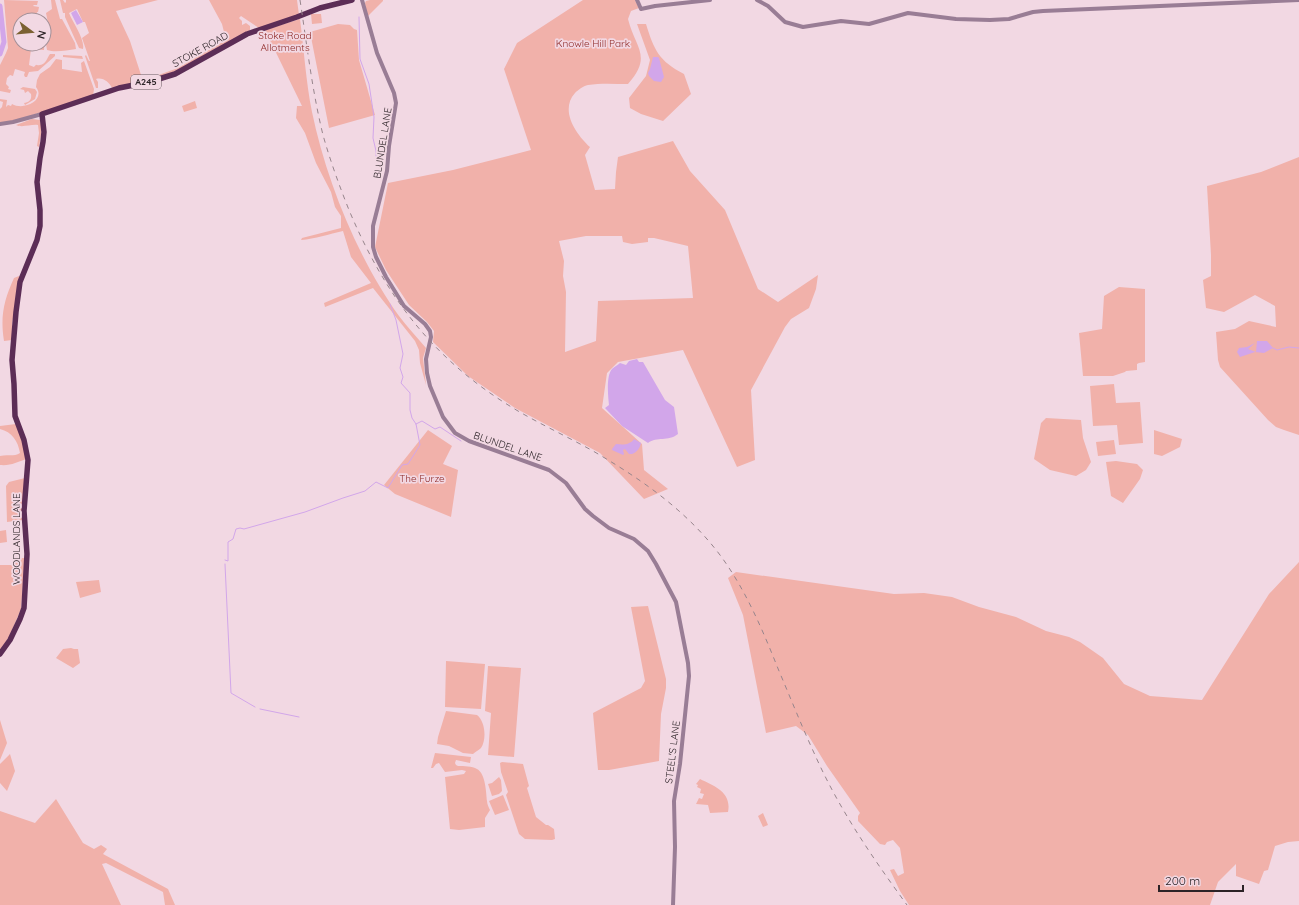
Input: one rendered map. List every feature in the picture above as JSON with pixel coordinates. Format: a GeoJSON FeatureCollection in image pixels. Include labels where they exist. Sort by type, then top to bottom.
{"type":"FeatureCollection","features":[{"type":"Feature","properties":{"kind":"main road","name":"STOKE ROAD"},"geometry":{"type":"LineString","coordinates":[[42,114],[119,88],[164,78],[175,74],[247,34],[297,18],[320,8],[352,0]]}},
{"type":"Feature","properties":{"kind":"main road","name":"WOODLANDS LANE"},"geometry":{"type":"LineString","coordinates":[[0,654],[12,635],[24,608],[27,554],[24,511],[28,460],[24,440],[15,416],[12,360],[20,282],[37,240],[40,226],[37,182],[44,136],[42,114]]}},
{"type":"Feature","properties":{"kind":"street","name":"BLUNDEL LANE"},"geometry":{"type":"LineString","coordinates":[[362,0],[376,53],[394,93],[396,103],[389,146],[387,171],[373,226],[373,247],[382,268],[399,299],[409,312],[429,329],[431,340],[426,365],[430,386],[443,417],[451,429],[460,437],[544,468],[558,476],[566,483],[593,516],[609,528],[634,540],[648,551],[676,602]]}},
{"type":"Feature","properties":{"kind":"street"},"geometry":{"type":"LineString","coordinates":[[637,0],[641,10],[655,6],[710,0]]}},
{"type":"Feature","properties":{"kind":"street"},"geometry":{"type":"LineString","coordinates":[[757,0],[768,6],[785,22],[803,27],[841,21],[869,24],[908,13],[956,19],[990,20],[1009,19],[1044,10],[1299,0]]}},
{"type":"Feature","properties":{"kind":"street"},"geometry":{"type":"LineString","coordinates":[[0,124],[42,114]]}},
{"type":"Feature","properties":{"kind":"street","name":"STEEL'S LANE"},"geometry":{"type":"LineString","coordinates":[[673,905],[675,841],[674,801],[680,764],[689,676],[688,663],[676,602]]}},
{"type":"Feature","properties":{"kind":"green space"},"geometry":{"type":"Polygon","coordinates":[[[4,0],[38,1],[37,5],[33,6],[39,7],[38,12],[12,12],[12,52],[31,52],[29,65],[34,67],[45,62],[50,54],[55,54],[55,56],[38,71],[29,72],[27,77],[24,75],[25,72],[15,69],[13,76],[10,75],[7,78],[6,84],[9,87],[8,89],[11,90],[10,93],[0,91],[0,65],[8,48],[4,0]]]}},
{"type":"Feature","properties":{"kind":"green space"},"geometry":{"type":"Polygon","coordinates":[[[51,0],[55,0],[60,19],[62,19],[75,43],[76,49],[52,51],[52,12],[48,12],[52,9],[51,0]]]}},
{"type":"Feature","properties":{"kind":"green space"},"geometry":{"type":"Polygon","coordinates":[[[60,0],[63,0],[65,3],[66,0],[158,0],[116,11],[130,41],[142,78],[150,78],[178,68],[226,40],[222,24],[209,0],[297,0],[299,15],[259,28],[241,16],[239,18],[242,21],[242,25],[246,23],[250,26],[250,30],[248,32],[175,73],[112,88],[106,80],[96,79],[98,82],[98,88],[96,88],[85,56],[86,55],[90,61],[82,38],[89,33],[85,22],[83,22],[77,9],[69,13],[81,36],[83,49],[79,48],[65,17],[65,13],[63,13],[60,0]]]}},
{"type":"Feature","properties":{"kind":"green space","name":"Knowle Hill Park"},"geometry":{"type":"Polygon","coordinates":[[[583,0],[635,0],[639,8],[631,11],[628,19],[640,52],[640,66],[628,84],[597,84],[584,86],[575,93],[569,107],[569,115],[575,129],[590,147],[585,155],[595,190],[615,189],[618,157],[673,141],[690,171],[725,210],[758,289],[778,302],[818,275],[816,289],[809,308],[791,319],[785,327],[751,390],[755,460],[737,467],[683,350],[618,362],[607,373],[602,408],[642,444],[644,470],[668,489],[644,499],[600,453],[515,408],[468,376],[433,342],[434,331],[409,305],[386,270],[375,247],[388,183],[453,170],[531,150],[504,69],[517,43],[583,0]],[[586,236],[559,241],[564,261],[563,276],[566,292],[565,352],[596,341],[598,301],[693,298],[688,246],[654,238],[648,238],[648,242],[632,244],[623,242],[622,236],[586,236]]]}},
{"type":"Feature","properties":{"kind":"green space"},"geometry":{"type":"Polygon","coordinates":[[[366,1],[383,1],[367,17],[365,3],[366,1]]]}},
{"type":"Feature","properties":{"kind":"green space"},"geometry":{"type":"Polygon","coordinates":[[[311,14],[321,14],[322,23],[312,24],[311,14]]]}},
{"type":"Feature","properties":{"kind":"green space","name":"Stoke Road Allotments"},"geometry":{"type":"Polygon","coordinates":[[[300,19],[312,112],[326,165],[345,218],[370,270],[399,316],[426,348],[423,358],[426,385],[420,363],[419,350],[415,341],[373,288],[325,307],[324,303],[371,283],[351,257],[343,231],[317,238],[301,240],[302,238],[341,228],[341,216],[335,207],[331,192],[316,163],[305,133],[296,118],[297,106],[302,106],[265,30],[300,19]]]}},
{"type":"Feature","properties":{"kind":"green space"},"geometry":{"type":"Polygon","coordinates":[[[338,24],[350,25],[357,30],[359,60],[375,115],[329,128],[310,32],[338,24]]]}},
{"type":"Feature","properties":{"kind":"green space"},"geometry":{"type":"Polygon","coordinates":[[[637,24],[646,24],[655,48],[663,59],[684,74],[691,94],[663,121],[641,114],[630,108],[629,98],[646,76],[650,60],[637,24]]]}},
{"type":"Feature","properties":{"kind":"green space"},"geometry":{"type":"Polygon","coordinates":[[[63,55],[82,56],[83,59],[63,57],[63,55]]]}},
{"type":"Feature","properties":{"kind":"green space"},"geometry":{"type":"Polygon","coordinates":[[[56,59],[62,60],[62,69],[82,72],[81,63],[84,61],[94,89],[93,96],[13,121],[0,123],[0,109],[3,102],[0,101],[0,99],[7,100],[6,107],[8,105],[11,106],[12,104],[17,106],[28,105],[36,100],[38,96],[36,87],[37,80],[40,74],[50,67],[56,59]]]}},
{"type":"Feature","properties":{"kind":"green space"},"geometry":{"type":"Polygon","coordinates":[[[23,87],[35,89],[37,92],[35,99],[25,105],[24,103],[31,99],[31,94],[28,91],[25,93],[24,90],[20,89],[23,87]]]}},
{"type":"Feature","properties":{"kind":"green space"},"geometry":{"type":"Polygon","coordinates":[[[195,101],[197,108],[184,112],[182,106],[195,101]]]}},
{"type":"Feature","properties":{"kind":"green space"},"geometry":{"type":"Polygon","coordinates":[[[32,119],[40,120],[42,128],[39,147],[37,146],[39,133],[38,125],[16,125],[32,119]]]}},
{"type":"Feature","properties":{"kind":"green space"},"geometry":{"type":"Polygon","coordinates":[[[1299,157],[1299,435],[1276,427],[1268,420],[1220,367],[1218,360],[1216,332],[1235,329],[1249,321],[1276,327],[1275,306],[1255,295],[1224,312],[1206,308],[1203,280],[1211,276],[1207,186],[1261,172],[1299,157]]]}},
{"type":"Feature","properties":{"kind":"green space"},"geometry":{"type":"Polygon","coordinates":[[[19,276],[12,324],[12,340],[4,341],[2,324],[5,301],[14,278],[19,276]]]}},
{"type":"Feature","properties":{"kind":"green space"},"geometry":{"type":"Polygon","coordinates":[[[1119,287],[1145,289],[1145,362],[1137,364],[1137,370],[1126,371],[1113,376],[1083,376],[1079,333],[1102,329],[1104,296],[1119,287]]]}},
{"type":"Feature","properties":{"kind":"green space"},"geometry":{"type":"Polygon","coordinates":[[[1114,384],[1116,403],[1140,402],[1143,443],[1119,445],[1117,425],[1093,426],[1090,386],[1114,384]]]}},
{"type":"Feature","properties":{"kind":"green space"},"geometry":{"type":"Polygon","coordinates":[[[1046,418],[1081,420],[1083,438],[1091,462],[1086,470],[1076,476],[1050,470],[1034,459],[1041,423],[1046,418]]]}},
{"type":"Feature","properties":{"kind":"green space"},"geometry":{"type":"Polygon","coordinates":[[[16,424],[27,459],[11,464],[0,465],[0,456],[15,455],[20,453],[14,438],[8,432],[0,429],[0,426],[16,424]]]}},
{"type":"Feature","properties":{"kind":"green space","name":"The Furze"},"geometry":{"type":"Polygon","coordinates":[[[428,430],[452,446],[443,464],[458,470],[451,517],[395,494],[384,485],[428,430]]]}},
{"type":"Feature","properties":{"kind":"green space"},"geometry":{"type":"Polygon","coordinates":[[[1154,430],[1182,439],[1180,447],[1162,456],[1154,454],[1154,430]]]}},
{"type":"Feature","properties":{"kind":"green space"},"geometry":{"type":"Polygon","coordinates":[[[1114,440],[1116,454],[1098,456],[1096,442],[1114,440]]]}},
{"type":"Feature","properties":{"kind":"green space"},"geometry":{"type":"Polygon","coordinates":[[[1116,461],[1137,464],[1143,470],[1140,479],[1123,503],[1111,496],[1106,462],[1116,461]]]}},
{"type":"Feature","properties":{"kind":"green space"},"geometry":{"type":"Polygon","coordinates":[[[25,478],[23,520],[7,522],[6,486],[9,482],[25,478]]]}},
{"type":"Feature","properties":{"kind":"green space"},"geometry":{"type":"Polygon","coordinates":[[[6,530],[7,542],[0,543],[0,531],[6,530]]]}},
{"type":"Feature","properties":{"kind":"green space"},"geometry":{"type":"Polygon","coordinates":[[[15,558],[25,558],[21,609],[9,637],[0,650],[0,565],[15,565],[15,558]]]}},
{"type":"Feature","properties":{"kind":"green space"},"geometry":{"type":"Polygon","coordinates":[[[1299,562],[1299,841],[1288,842],[1275,846],[1268,870],[1264,871],[1259,884],[1236,876],[1236,864],[1218,882],[1210,905],[909,905],[900,891],[890,870],[894,869],[898,876],[904,873],[900,848],[893,840],[887,842],[885,845],[880,844],[858,821],[858,816],[860,813],[827,766],[808,735],[796,726],[766,733],[743,615],[728,578],[736,572],[894,594],[924,593],[952,597],[979,607],[1016,617],[1046,631],[1069,637],[1080,642],[1103,658],[1124,684],[1150,696],[1202,700],[1269,594],[1299,562]]]}},
{"type":"Feature","properties":{"kind":"green space"},"geometry":{"type":"Polygon","coordinates":[[[99,580],[101,592],[80,598],[76,582],[99,580]]]}},
{"type":"Feature","properties":{"kind":"green space"},"geometry":{"type":"Polygon","coordinates":[[[648,606],[666,679],[666,688],[661,714],[659,761],[609,770],[598,770],[593,713],[641,688],[645,681],[631,607],[648,606]]]}},
{"type":"Feature","properties":{"kind":"green space"},"geometry":{"type":"Polygon","coordinates":[[[63,649],[78,649],[80,663],[73,668],[56,658],[63,649]]]}},
{"type":"Feature","properties":{"kind":"green space"},"geometry":{"type":"Polygon","coordinates":[[[446,661],[485,664],[481,709],[445,707],[446,661]]]}},
{"type":"Feature","properties":{"kind":"green space"},"geometry":{"type":"Polygon","coordinates":[[[488,666],[521,668],[514,757],[488,755],[491,713],[485,711],[488,666]]]}},
{"type":"Feature","properties":{"kind":"green space"},"geometry":{"type":"Polygon","coordinates":[[[446,711],[477,715],[480,718],[484,730],[484,740],[481,748],[473,754],[463,753],[449,746],[437,744],[446,711]]]}},
{"type":"Feature","properties":{"kind":"green space"},"geometry":{"type":"Polygon","coordinates":[[[0,720],[7,743],[0,760],[0,720]]]}},
{"type":"Feature","properties":{"kind":"green space"},"geometry":{"type":"Polygon","coordinates":[[[435,753],[471,757],[470,763],[456,760],[455,763],[458,766],[475,768],[480,771],[482,775],[485,784],[487,803],[490,810],[485,818],[485,827],[459,830],[450,829],[445,777],[464,774],[466,771],[445,772],[439,763],[431,768],[435,753]]]}},
{"type":"Feature","properties":{"kind":"green space"},"geometry":{"type":"Polygon","coordinates":[[[10,754],[15,771],[7,791],[0,783],[0,764],[10,754]]]}},
{"type":"Feature","properties":{"kind":"green space"},"geometry":{"type":"Polygon","coordinates":[[[500,763],[523,764],[529,786],[527,788],[536,817],[554,829],[555,839],[525,839],[519,834],[506,795],[508,792],[501,772],[500,763]]]}},
{"type":"Feature","properties":{"kind":"green space"},"geometry":{"type":"Polygon","coordinates":[[[499,777],[501,780],[502,791],[499,794],[492,796],[488,784],[492,783],[499,777]]]}},
{"type":"Feature","properties":{"kind":"green space"},"geometry":{"type":"Polygon","coordinates":[[[700,779],[716,787],[725,795],[729,805],[728,812],[710,813],[708,805],[696,804],[699,798],[702,799],[704,794],[700,793],[701,789],[697,787],[698,785],[696,784],[700,779]]]}},
{"type":"Feature","properties":{"kind":"green space"},"geometry":{"type":"Polygon","coordinates":[[[503,795],[509,810],[495,815],[489,801],[503,795]]]}},
{"type":"Feature","properties":{"kind":"green space"},"geometry":{"type":"Polygon","coordinates":[[[56,799],[83,843],[94,849],[101,845],[107,849],[103,854],[168,889],[175,905],[165,905],[163,892],[106,863],[102,864],[121,905],[0,905],[0,811],[35,823],[56,799]]]}},
{"type":"Feature","properties":{"kind":"green space"},"geometry":{"type":"Polygon","coordinates":[[[763,813],[768,825],[763,827],[758,816],[763,813]]]}},
{"type":"Feature","properties":{"kind":"shaded area"},"geometry":{"type":"Polygon","coordinates":[[[76,10],[83,22],[77,25],[71,13],[76,10]]]}},
{"type":"Feature","properties":{"kind":"shaded area"},"geometry":{"type":"Polygon","coordinates":[[[653,57],[659,58],[664,77],[661,82],[654,81],[648,73],[653,57]]]}},
{"type":"Feature","properties":{"kind":"shaded area"},"geometry":{"type":"Polygon","coordinates":[[[1257,341],[1267,341],[1273,348],[1264,353],[1255,352],[1240,357],[1237,352],[1239,348],[1247,347],[1255,343],[1248,349],[1256,352],[1257,341]]]}},
{"type":"Feature","properties":{"kind":"shaded area"},"geometry":{"type":"Polygon","coordinates":[[[637,359],[639,362],[643,362],[665,400],[674,407],[678,434],[670,438],[655,440],[648,443],[622,426],[605,408],[609,405],[608,381],[610,372],[620,363],[626,365],[629,361],[637,359]]]}},
{"type":"Feature","properties":{"kind":"shaded area"},"geometry":{"type":"Polygon","coordinates":[[[634,439],[641,443],[638,450],[632,454],[629,454],[625,449],[623,450],[623,455],[612,450],[616,444],[626,444],[634,439]]]}},
{"type":"Feature","properties":{"kind":"waterway"},"geometry":{"type":"LineString","coordinates":[[0,6],[4,42],[0,54]]}},
{"type":"Feature","properties":{"kind":"waterway"},"geometry":{"type":"LineString","coordinates":[[359,17],[360,59],[369,84],[374,117],[373,138],[376,156]]}},
{"type":"Feature","properties":{"kind":"waterway"},"geometry":{"type":"LineString","coordinates":[[225,560],[228,561],[228,542],[233,539],[236,529],[244,529],[305,512],[365,491],[376,482],[388,488],[402,465],[408,464],[420,445],[416,424],[412,418],[410,410],[410,393],[401,383],[403,377],[400,368],[403,354],[396,320],[390,304]]}},
{"type":"Feature","properties":{"kind":"waterway"},"geometry":{"type":"LineString","coordinates":[[1273,348],[1277,350],[1289,347],[1299,348]]}},
{"type":"Feature","properties":{"kind":"waterway"},"geometry":{"type":"LineString","coordinates":[[416,424],[422,421],[435,429],[440,427],[461,441]]}},
{"type":"Feature","properties":{"kind":"waterway"},"geometry":{"type":"LineString","coordinates":[[225,564],[231,693],[255,707]]}},
{"type":"Feature","properties":{"kind":"waterway"},"geometry":{"type":"LineString","coordinates":[[260,709],[299,717]]}},
{"type":"Feature","properties":{"kind":"railway"},"geometry":{"type":"LineString","coordinates":[[300,0],[310,68],[323,135],[338,182],[363,242],[379,272],[397,299],[416,325],[438,349],[488,392],[518,411],[593,451],[645,484],[678,510],[707,539],[729,568],[746,597],[767,641],[824,775],[845,814],[881,869],[907,905]]}}]}
